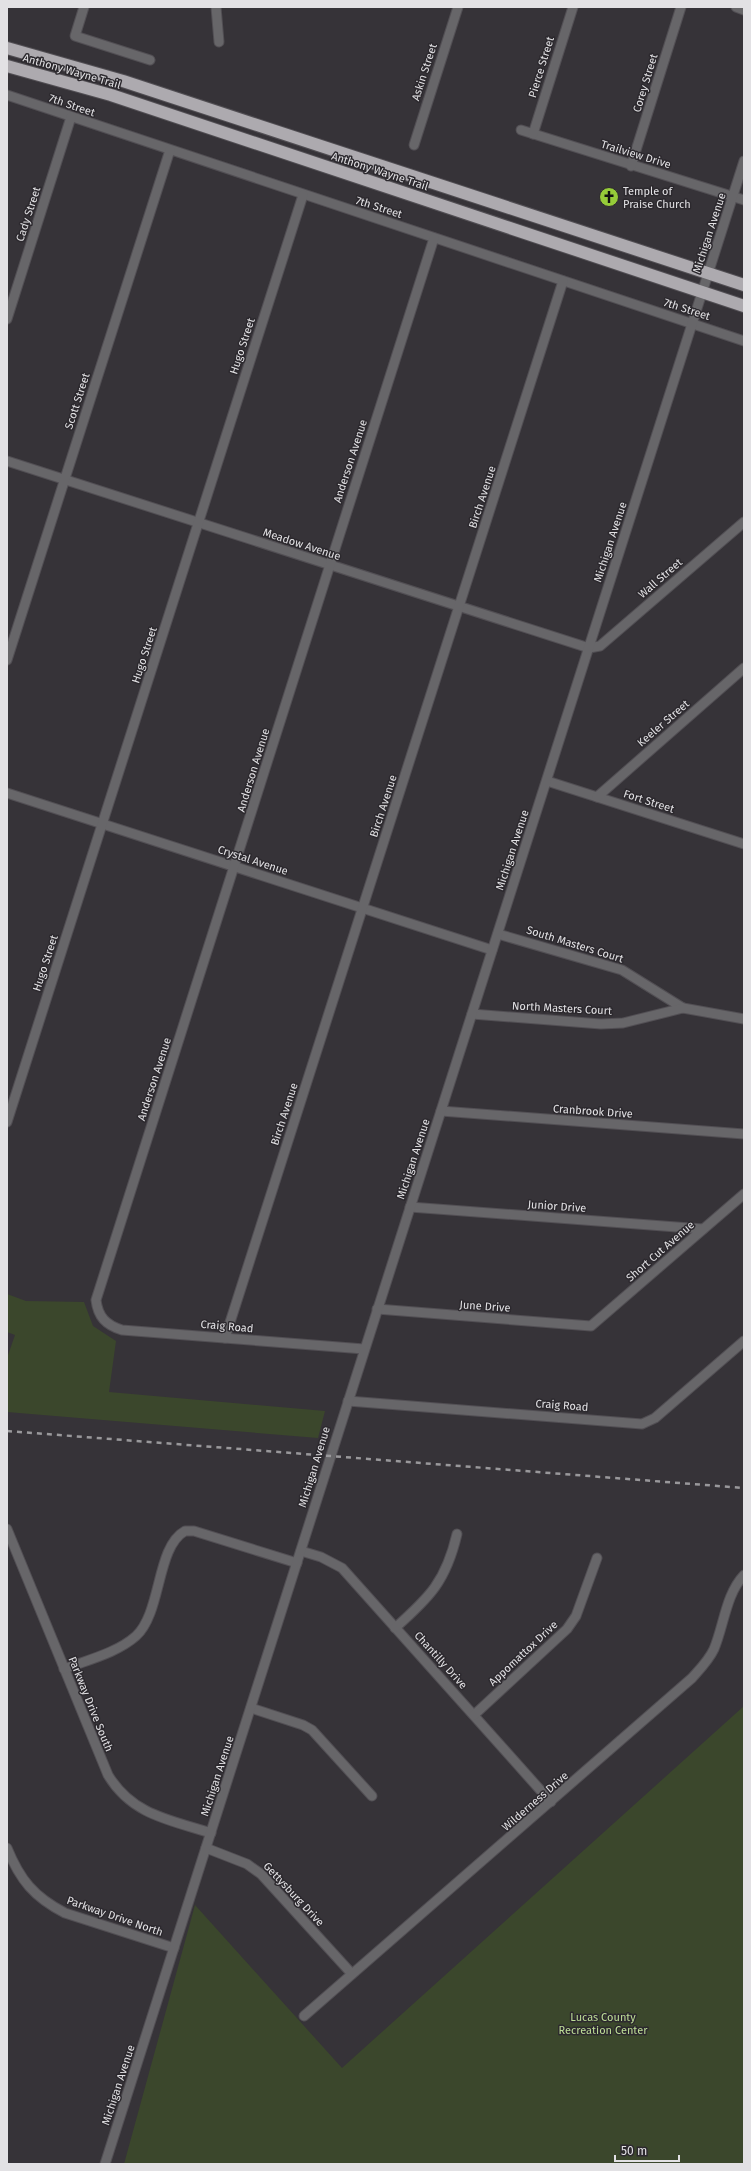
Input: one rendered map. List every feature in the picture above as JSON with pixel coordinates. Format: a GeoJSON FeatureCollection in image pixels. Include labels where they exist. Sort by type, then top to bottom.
{"type":"FeatureCollection","features":[{"type":"Feature","properties":{"kind":"highway","name":"Anthony Wayne Trail"},"geometry":{"type":"LineString","coordinates":[[7,48],[123,81],[744,285]]}},
{"type":"Feature","properties":{"kind":"highway","name":"Anthony Wayne Trail"},"geometry":{"type":"LineString","coordinates":[[7,66],[111,95],[744,306]]}},
{"type":"Feature","properties":{"kind":"street"},"geometry":{"type":"LineString","coordinates":[[84,7],[75,36],[150,60]]}},
{"type":"Feature","properties":{"kind":"street"},"geometry":{"type":"LineString","coordinates":[[216,7],[219,42]]}},
{"type":"Feature","properties":{"kind":"street","name":"Askin Street"},"geometry":{"type":"LineString","coordinates":[[414,145],[458,7]]}},
{"type":"Feature","properties":{"kind":"street","name":"Pierce Street"},"geometry":{"type":"LineString","coordinates":[[533,134],[572,7]]}},
{"type":"Feature","properties":{"kind":"street","name":"Corey Street"},"geometry":{"type":"LineString","coordinates":[[631,166],[681,7]]}},
{"type":"Feature","properties":{"kind":"street"},"geometry":{"type":"LineString","coordinates":[[736,7],[744,10]]}},
{"type":"Feature","properties":{"kind":"street","name":"7th Street"},"geometry":{"type":"LineString","coordinates":[[7,95],[744,341]]}},
{"type":"Feature","properties":{"kind":"street","name":"Cady Street"},"geometry":{"type":"LineString","coordinates":[[7,319],[71,117]]}},
{"type":"Feature","properties":{"kind":"street","name":"Trailview Drive"},"geometry":{"type":"LineString","coordinates":[[521,130],[631,166],[744,200]]}},
{"type":"Feature","properties":{"kind":"street","name":"Scott Street"},"geometry":{"type":"LineString","coordinates":[[7,660],[170,150]]}},
{"type":"Feature","properties":{"kind":"street","name":"Michigan Avenue"},"geometry":{"type":"LineString","coordinates":[[105,2164],[744,161]]}},
{"type":"Feature","properties":{"kind":"street","name":"Hugo Street"},"geometry":{"type":"LineString","coordinates":[[7,1122],[303,195]]}},
{"type":"Feature","properties":{"kind":"street","name":"Anderson Avenue"},"geometry":{"type":"LineString","coordinates":[[97,1310],[96,1300],[434,238]]}},
{"type":"Feature","properties":{"kind":"street","name":"Birch Avenue"},"geometry":{"type":"LineString","coordinates":[[225,1338],[563,281]]}},
{"type":"Feature","properties":{"kind":"street","name":"Meadow Avenue"},"geometry":{"type":"LineString","coordinates":[[7,462],[589,648]]}},
{"type":"Feature","properties":{"kind":"street","name":"Wall Street"},"geometry":{"type":"LineString","coordinates":[[589,648],[600,646],[744,522]]}},
{"type":"Feature","properties":{"kind":"street","name":"Keeler Street"},"geometry":{"type":"LineString","coordinates":[[597,797],[744,668]]}},
{"type":"Feature","properties":{"kind":"street","name":"Fort Street"},"geometry":{"type":"LineString","coordinates":[[547,781],[744,844]]}},
{"type":"Feature","properties":{"kind":"street","name":"Crystal Avenue"},"geometry":{"type":"LineString","coordinates":[[7,793],[492,950]]}},
{"type":"Feature","properties":{"kind":"street","name":"South Masters Court"},"geometry":{"type":"LineString","coordinates":[[498,934],[622,970],[682,1008]]}},
{"type":"Feature","properties":{"kind":"street","name":"North Masters Court"},"geometry":{"type":"LineString","coordinates":[[472,1014],[601,1024],[623,1023],[682,1008],[744,1019]]}},
{"type":"Feature","properties":{"kind":"street","name":"Cranbrook Drive"},"geometry":{"type":"LineString","coordinates":[[441,1111],[744,1134]]}},
{"type":"Feature","properties":{"kind":"street","name":"Short Cut Avenue"},"geometry":{"type":"LineString","coordinates":[[591,1326],[744,1194]]}},
{"type":"Feature","properties":{"kind":"street","name":"Junior Drive"},"geometry":{"type":"LineString","coordinates":[[410,1207],[703,1229]]}},
{"type":"Feature","properties":{"kind":"street","name":"June Drive"},"geometry":{"type":"LineString","coordinates":[[377,1309],[591,1326]]}},
{"type":"Feature","properties":{"kind":"street","name":"Craig Road"},"geometry":{"type":"LineString","coordinates":[[97,1310],[108,1325],[122,1330],[364,1349]]}},
{"type":"Feature","properties":{"kind":"street","name":"Craig Road"},"geometry":{"type":"LineString","coordinates":[[348,1402],[642,1424],[655,1418],[744,1341]]}},
{"type":"Feature","properties":{"kind":"street","name":"Parkway Drive South"},"geometry":{"type":"LineString","coordinates":[[7,1529],[108,1776],[123,1797],[152,1814],[211,1832]]}},
{"type":"Feature","properties":{"kind":"street"},"geometry":{"type":"LineString","coordinates":[[64,1669],[126,1644],[136,1635],[148,1615],[173,1541],[178,1534],[185,1531],[194,1531],[297,1563]]}},
{"type":"Feature","properties":{"kind":"street"},"geometry":{"type":"LineString","coordinates":[[395,1628],[425,1602],[434,1590],[453,1554],[457,1534]]}},
{"type":"Feature","properties":{"kind":"street","name":"Chantilly Drive"},"geometry":{"type":"LineString","coordinates":[[301,1551],[321,1557],[342,1568],[551,1802]]}},
{"type":"Feature","properties":{"kind":"street","name":"Appomattox Drive"},"geometry":{"type":"LineString","coordinates":[[474,1715],[567,1629],[576,1616],[597,1558]]}},
{"type":"Feature","properties":{"kind":"street","name":"Wilderness Drive"},"geometry":{"type":"LineString","coordinates":[[304,2016],[692,1678],[704,1665],[714,1650],[734,1590],[744,1575]]}},
{"type":"Feature","properties":{"kind":"street"},"geometry":{"type":"LineString","coordinates":[[251,1708],[303,1725],[312,1730],[372,1796]]}},
{"type":"Feature","properties":{"kind":"street","name":"Parkway Drive North"},"geometry":{"type":"LineString","coordinates":[[7,1848],[16,1871],[31,1890],[51,1906],[65,1913],[174,1948]]}},
{"type":"Feature","properties":{"kind":"street","name":"Gettysburg Drive"},"geometry":{"type":"LineString","coordinates":[[206,1848],[247,1864],[257,1871],[352,1974]]}},
{"type":"Feature","properties":{"kind":"green space"},"geometry":{"type":"Polygon","coordinates":[[[7,1294],[26,1301],[84,1302],[93,1326],[116,1341],[109,1392],[325,1411],[318,1438],[7,1412],[7,1358],[15,1335],[7,1332],[7,1294]]]}},
{"type":"Feature","properties":{"kind":"green space","name":"Lucas County Recreation Center"},"geometry":{"type":"Polygon","coordinates":[[[744,1706],[744,2164],[124,2164],[195,1905],[342,2068],[744,1706]]]}},
{"type":"Feature","properties":{"kind":"railway"},"geometry":{"type":"LineString","coordinates":[[7,1431],[744,1488]]}},
{"type":"Feature","properties":{"kind":"place","name":"Temple of Praise Church"},"geometry":{"type":"Point","coordinates":[609,197]}}]}
